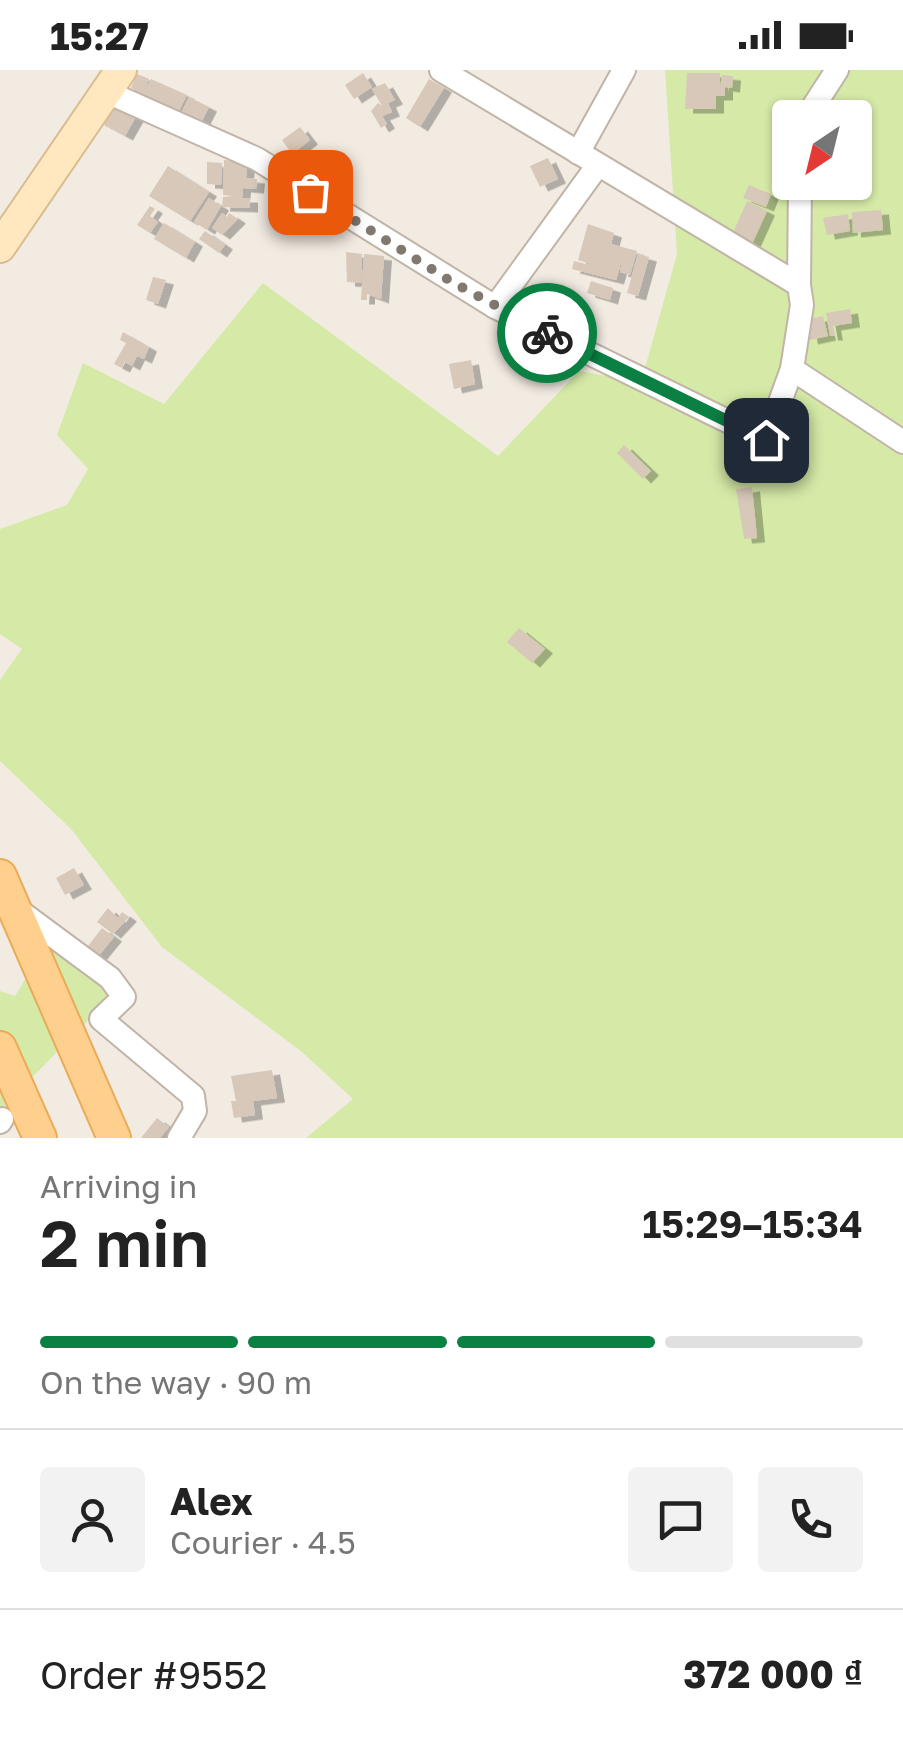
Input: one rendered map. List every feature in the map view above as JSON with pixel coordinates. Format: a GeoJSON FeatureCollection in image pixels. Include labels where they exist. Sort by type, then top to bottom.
{"type":"FeatureCollection","features":[{"type":"Feature","properties":{"kind":"main road"},"geometry":{"type":"LineString","coordinates":[[0,876],[114,1138]]}},
{"type":"Feature","properties":{"kind":"main road"},"geometry":{"type":"LineString","coordinates":[[0,1048],[40,1138]]}},
{"type":"Feature","properties":{"kind":"street"},"geometry":{"type":"LineString","coordinates":[[441,70],[799,285]]}},
{"type":"Feature","properties":{"kind":"street"},"geometry":{"type":"LineString","coordinates":[[495,306],[588,159],[624,70]]}},
{"type":"Feature","properties":{"kind":"street"},"geometry":{"type":"LineString","coordinates":[[818,100],[837,70]]}},
{"type":"Feature","properties":{"kind":"street"},"geometry":{"type":"LineString","coordinates":[[0,247],[114,81],[256,159],[495,306],[766,440],[792,370],[802,305],[800,200]]}},
{"type":"Feature","properties":{"kind":"street"},"geometry":{"type":"LineString","coordinates":[[792,370],[903,442]]}},
{"type":"Feature","properties":{"kind":"street"},"geometry":{"type":"LineString","coordinates":[[13,906],[110,978],[124,997],[101,1020],[193,1096],[195,1111],[179,1138]]}},
{"type":"Feature","properties":{"kind":"green space"},"geometry":{"type":"Polygon","coordinates":[[[665,70],[903,70],[903,1138],[306,1138],[353,1099],[302,1052],[162,947],[71,829],[0,761],[0,680],[22,649],[0,634],[0,529],[67,505],[88,469],[57,435],[83,363],[164,404],[263,283],[498,456],[579,371],[641,382],[677,254],[665,70]]]}},
{"type":"Feature","properties":{"kind":"green space"},"geometry":{"type":"Polygon","coordinates":[[[48,942],[112,996],[0,1110],[0,991],[15,996],[48,942]]]}},
{"type":"Feature","properties":{"kind":"building"},"geometry":{"type":"Polygon","coordinates":[[[363,73],[372,87],[354,99],[345,85],[363,73]]]}},
{"type":"Feature","properties":{"kind":"building"},"geometry":{"type":"Polygon","coordinates":[[[687,73],[720,73],[720,88],[722,75],[733,76],[732,88],[725,87],[725,96],[716,96],[716,109],[685,109],[687,73]]]}},
{"type":"Feature","properties":{"kind":"building"},"geometry":{"type":"Polygon","coordinates":[[[137,74],[149,79],[145,92],[151,79],[187,95],[177,115],[166,110],[168,102],[164,111],[132,97],[137,74]]]}},
{"type":"Feature","properties":{"kind":"building"},"geometry":{"type":"Polygon","coordinates":[[[429,79],[444,88],[420,127],[406,118],[429,79]]]}},
{"type":"Feature","properties":{"kind":"building"},"geometry":{"type":"Polygon","coordinates":[[[385,83],[395,100],[388,103],[392,112],[382,116],[387,124],[381,128],[371,111],[378,103],[382,106],[372,89],[385,83]]]}},
{"type":"Feature","properties":{"kind":"building"},"geometry":{"type":"Polygon","coordinates":[[[189,97],[209,107],[198,129],[178,119],[189,97]]]}},
{"type":"Feature","properties":{"kind":"building"},"geometry":{"type":"Polygon","coordinates":[[[110,98],[138,113],[125,136],[97,121],[110,98]]]}},
{"type":"Feature","properties":{"kind":"building"},"geometry":{"type":"Polygon","coordinates":[[[300,127],[310,140],[292,154],[282,140],[300,127]]]}},
{"type":"Feature","properties":{"kind":"building"},"geometry":{"type":"Polygon","coordinates":[[[548,158],[558,179],[540,187],[530,166],[548,158]]]}},
{"type":"Feature","properties":{"kind":"building"},"geometry":{"type":"Polygon","coordinates":[[[224,160],[247,162],[246,178],[257,179],[256,189],[243,188],[242,198],[250,198],[250,208],[222,207],[223,197],[234,196],[223,195],[224,160]]]}},
{"type":"Feature","properties":{"kind":"building"},"geometry":{"type":"Polygon","coordinates":[[[207,162],[222,163],[221,185],[207,184],[207,162]]]}},
{"type":"Feature","properties":{"kind":"building"},"geometry":{"type":"Polygon","coordinates":[[[168,166],[209,192],[190,221],[149,196],[168,166]]]}},
{"type":"Feature","properties":{"kind":"building"},"geometry":{"type":"Polygon","coordinates":[[[749,185],[771,194],[766,207],[743,198],[749,185]]]}},
{"type":"Feature","properties":{"kind":"building"},"geometry":{"type":"Polygon","coordinates":[[[209,198],[221,206],[207,230],[194,222],[209,198]]]}},
{"type":"Feature","properties":{"kind":"building"},"geometry":{"type":"Polygon","coordinates":[[[747,201],[767,211],[752,244],[732,235],[747,201]]]}},
{"type":"Feature","properties":{"kind":"building"},"geometry":{"type":"Polygon","coordinates":[[[150,206],[155,209],[150,216],[158,222],[150,233],[137,225],[150,206]]]}},
{"type":"Feature","properties":{"kind":"building"},"geometry":{"type":"Polygon","coordinates":[[[881,210],[883,230],[853,233],[852,212],[881,210]]]}},
{"type":"Feature","properties":{"kind":"building"},"geometry":{"type":"Polygon","coordinates":[[[222,213],[238,219],[222,235],[212,228],[222,213]]]}},
{"type":"Feature","properties":{"kind":"building"},"geometry":{"type":"Polygon","coordinates":[[[848,214],[850,231],[827,235],[823,218],[848,214]]]}},
{"type":"Feature","properties":{"kind":"building"},"geometry":{"type":"Polygon","coordinates":[[[164,223],[195,242],[186,258],[154,239],[164,223]]]}},
{"type":"Feature","properties":{"kind":"building"},"geometry":{"type":"Polygon","coordinates":[[[588,224],[614,233],[611,244],[637,251],[630,275],[620,272],[623,256],[616,280],[572,269],[574,261],[606,269],[578,260],[588,224]]]}},
{"type":"Feature","properties":{"kind":"building"},"geometry":{"type":"Polygon","coordinates":[[[205,231],[225,245],[219,253],[199,239],[205,231]]]}},
{"type":"Feature","properties":{"kind":"building"},"geometry":{"type":"Polygon","coordinates":[[[346,252],[362,254],[361,283],[347,282],[346,252]]]}},
{"type":"Feature","properties":{"kind":"building"},"geometry":{"type":"Polygon","coordinates":[[[364,254],[384,256],[381,299],[367,294],[367,300],[361,300],[364,254]]]}},
{"type":"Feature","properties":{"kind":"building"},"geometry":{"type":"Polygon","coordinates":[[[638,254],[649,257],[638,296],[627,293],[638,254]]]}},
{"type":"Feature","properties":{"kind":"building"},"geometry":{"type":"Polygon","coordinates":[[[153,277],[166,280],[158,304],[146,300],[153,277]]]}},
{"type":"Feature","properties":{"kind":"building"},"geometry":{"type":"Polygon","coordinates":[[[591,281],[613,288],[610,300],[587,293],[591,281]]]}},
{"type":"Feature","properties":{"kind":"building"},"geometry":{"type":"Polygon","coordinates":[[[850,309],[852,323],[833,326],[835,336],[830,336],[826,313],[850,309]]]}},
{"type":"Feature","properties":{"kind":"building"},"geometry":{"type":"Polygon","coordinates":[[[823,316],[828,336],[810,340],[806,320],[823,316]]]}},
{"type":"Feature","properties":{"kind":"building"},"geometry":{"type":"Polygon","coordinates":[[[123,332],[149,347],[144,359],[137,356],[132,366],[125,362],[122,368],[114,364],[126,343],[120,340],[123,332]]]}},
{"type":"Feature","properties":{"kind":"building"},"geometry":{"type":"Polygon","coordinates":[[[471,360],[475,384],[454,389],[449,364],[471,360]]]}},
{"type":"Feature","properties":{"kind":"building"},"geometry":{"type":"Polygon","coordinates":[[[624,445],[651,471],[643,479],[617,453],[624,445]]]}},
{"type":"Feature","properties":{"kind":"building"},"geometry":{"type":"Polygon","coordinates":[[[752,487],[757,538],[744,539],[736,489],[752,487]]]}},
{"type":"Feature","properties":{"kind":"building"},"geometry":{"type":"Polygon","coordinates":[[[519,628],[545,649],[532,663],[507,642],[519,628]]]}},
{"type":"Feature","properties":{"kind":"building"},"geometry":{"type":"Polygon","coordinates":[[[74,868],[84,885],[65,895],[56,878],[74,868]]]}},
{"type":"Feature","properties":{"kind":"building"},"geometry":{"type":"Polygon","coordinates":[[[108,908],[118,918],[122,912],[129,917],[113,934],[97,922],[108,908]]]}},
{"type":"Feature","properties":{"kind":"building"},"geometry":{"type":"Polygon","coordinates":[[[102,928],[114,937],[96,959],[85,950],[102,928]]]}},
{"type":"Feature","properties":{"kind":"building"},"geometry":{"type":"Polygon","coordinates":[[[272,1070],[277,1098],[253,1101],[255,1115],[234,1118],[231,1101],[236,1101],[231,1076],[272,1070]]]}},
{"type":"Feature","properties":{"kind":"building"},"geometry":{"type":"Polygon","coordinates":[[[157,1118],[169,1127],[160,1138],[141,1138],[157,1118]]]}},
{"type":"Feature","properties":{"kind":"way so far"},"geometry":{"type":"LineString","coordinates":[[310,192],[452,282],[547,333]]}},
{"type":"Feature","properties":{"kind":"route"},"geometry":{"type":"LineString","coordinates":[[547,333],[766,440]]}}]}
